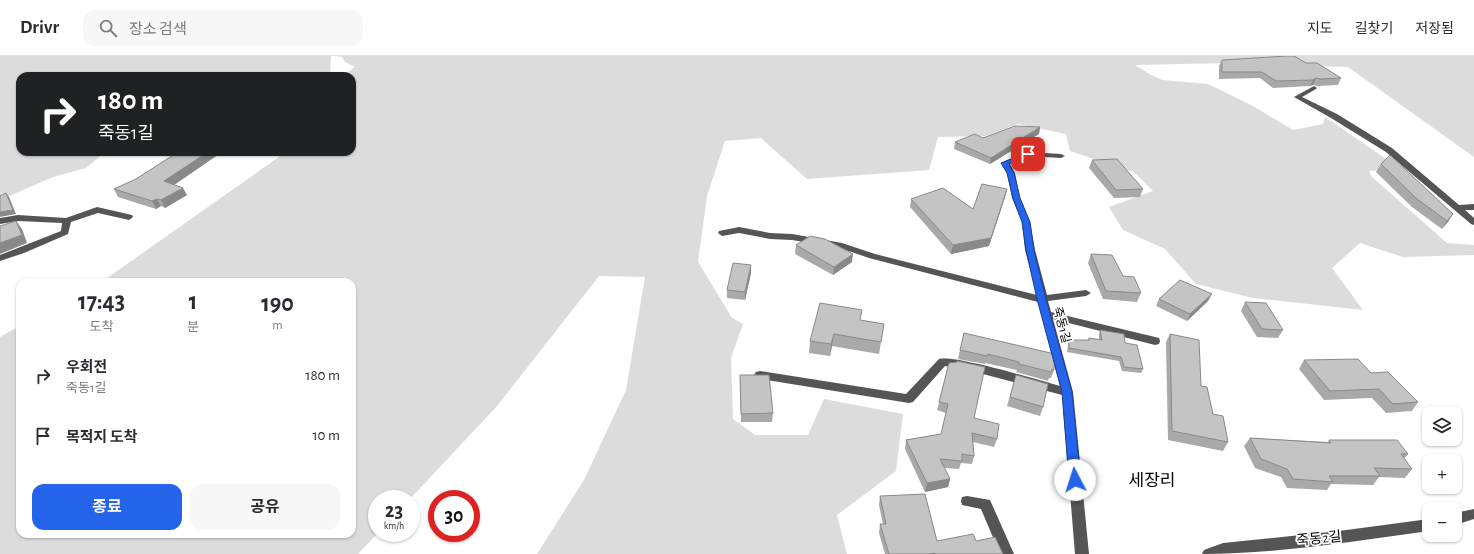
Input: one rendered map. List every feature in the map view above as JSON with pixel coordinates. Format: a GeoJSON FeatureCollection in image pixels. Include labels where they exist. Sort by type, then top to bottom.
{"type":"FeatureCollection","features":[{"type":"Feature","properties":{"kind":"street"},"geometry":{"type":"LineString","coordinates":[[1314,88],[1297,97],[1334,116],[1389,150],[1474,222]]}},
{"type":"Feature","properties":{"kind":"street","name":"죽동1길"},"geometry":{"type":"LineString","coordinates":[[1061,156],[1028,154],[1005,163],[1011,173],[1016,198],[1026,222],[1030,250],[1041,299],[1067,392],[1082,554]]}},
{"type":"Feature","properties":{"kind":"street"},"geometry":{"type":"LineString","coordinates":[[1457,208],[1474,207]]}},
{"type":"Feature","properties":{"kind":"street"},"geometry":{"type":"LineString","coordinates":[[0,221],[18,218],[67,221],[97,210],[129,217]]}},
{"type":"Feature","properties":{"kind":"street"},"geometry":{"type":"LineString","coordinates":[[0,258],[21,251],[65,232],[67,221]]}},
{"type":"Feature","properties":{"kind":"street"},"geometry":{"type":"LineString","coordinates":[[722,233],[739,230],[770,236],[792,237],[842,246],[872,256],[1041,299],[1086,293]]}},
{"type":"Feature","properties":{"kind":"street"},"geometry":{"type":"LineString","coordinates":[[1046,314],[1154,341]]}},
{"type":"Feature","properties":{"kind":"street"},"geometry":{"type":"LineString","coordinates":[[760,375],[909,399],[943,362],[964,364],[1067,392]]}},
{"type":"Feature","properties":{"kind":"street"},"geometry":{"type":"LineString","coordinates":[[967,501],[985,504],[1008,554]]}},
{"type":"Feature","properties":{"kind":"street"},"geometry":{"type":"LineString","coordinates":[[1462,517],[1474,514]]}},
{"type":"Feature","properties":{"kind":"street","name":"죽동2길"},"geometry":{"type":"LineString","coordinates":[[1208,554],[1223,549],[1339,537],[1422,526]]}},
{"type":"Feature","properties":{"kind":"shaded area"},"geometry":{"type":"Polygon","coordinates":[[[0,56],[331,56],[330,72],[16,72],[16,156],[100,156],[86,168],[53,177],[0,200],[0,56]]]}},
{"type":"Feature","properties":{"kind":"shaded area"},"geometry":{"type":"Polygon","coordinates":[[[334,56],[1474,56],[1474,157],[1348,67],[1228,63],[1135,65],[1151,75],[1163,80],[1208,84],[1251,105],[1293,130],[1323,124],[1325,117],[1401,169],[1369,171],[1371,176],[1447,243],[1474,245],[1474,255],[1403,257],[1360,243],[1332,268],[1363,310],[1253,298],[1196,284],[1165,249],[1123,230],[1109,207],[1153,191],[1134,172],[1070,151],[1066,134],[1018,124],[986,136],[938,137],[929,170],[807,179],[761,138],[725,141],[707,196],[698,262],[732,318],[743,324],[731,358],[733,419],[755,435],[808,435],[824,399],[903,414],[896,471],[837,515],[847,554],[537,554],[584,480],[626,390],[645,277],[599,276],[497,406],[418,490],[368,490],[368,542],[369,542],[358,554],[0,554],[0,337],[16,328],[16,538],[356,538],[356,278],[106,278],[280,156],[356,156],[356,72],[348,72],[355,67],[345,62],[342,57],[334,56]]]}},
{"type":"Feature","properties":{"kind":"building"},"geometry":{"type":"Polygon","coordinates":[[[1294,56],[1306,63],[1317,63],[1341,78],[1276,81],[1262,72],[1222,72],[1222,60],[1294,56]]]}},
{"type":"Feature","properties":{"kind":"building"},"geometry":{"type":"Polygon","coordinates":[[[1015,126],[1040,127],[991,158],[955,142],[975,134],[983,138],[1015,126]]]}},
{"type":"Feature","properties":{"kind":"building"},"geometry":{"type":"Polygon","coordinates":[[[1390,155],[1453,214],[1447,221],[1417,199],[1381,164],[1390,155]]]}},
{"type":"Feature","properties":{"kind":"building"},"geometry":{"type":"Polygon","coordinates":[[[172,156],[202,156],[164,181],[183,188],[161,200],[157,199],[152,201],[114,189],[136,179],[172,156]]]}},
{"type":"Feature","properties":{"kind":"building"},"geometry":{"type":"Polygon","coordinates":[[[1117,159],[1143,189],[1116,190],[1092,160],[1117,159]]]}},
{"type":"Feature","properties":{"kind":"building"},"geometry":{"type":"Polygon","coordinates":[[[982,184],[1007,189],[991,238],[953,245],[911,199],[943,188],[973,209],[982,184]]]}},
{"type":"Feature","properties":{"kind":"building"},"geometry":{"type":"Polygon","coordinates":[[[6,193],[13,210],[0,212],[0,196],[6,193]]]}},
{"type":"Feature","properties":{"kind":"building"},"geometry":{"type":"Polygon","coordinates":[[[16,221],[22,235],[0,243],[0,226],[16,221]]]}},
{"type":"Feature","properties":{"kind":"building"},"geometry":{"type":"Polygon","coordinates":[[[810,236],[825,239],[853,254],[834,267],[796,245],[810,236]]]}},
{"type":"Feature","properties":{"kind":"building"},"geometry":{"type":"Polygon","coordinates":[[[1091,254],[1112,255],[1123,276],[1134,277],[1141,293],[1106,291],[1091,254]]]}},
{"type":"Feature","properties":{"kind":"building"},"geometry":{"type":"Polygon","coordinates":[[[733,263],[751,265],[745,292],[727,290],[733,263]]]}},
{"type":"Feature","properties":{"kind":"building"},"geometry":{"type":"Polygon","coordinates":[[[1180,280],[1212,294],[1190,314],[1159,299],[1180,280]]]}},
{"type":"Feature","properties":{"kind":"building"},"geometry":{"type":"Polygon","coordinates":[[[1245,302],[1266,303],[1283,330],[1262,329],[1245,302]]]}},
{"type":"Feature","properties":{"kind":"building"},"geometry":{"type":"Polygon","coordinates":[[[820,303],[862,310],[860,320],[884,324],[881,342],[834,334],[831,344],[810,341],[820,303]]]}},
{"type":"Feature","properties":{"kind":"building"},"geometry":{"type":"Polygon","coordinates":[[[1100,330],[1124,334],[1125,343],[1137,345],[1143,369],[1124,367],[1121,357],[1069,348],[1069,340],[1089,340],[1089,338],[1102,340],[1100,330]]]}},
{"type":"Feature","properties":{"kind":"building"},"geometry":{"type":"Polygon","coordinates":[[[964,333],[1055,354],[1054,370],[1052,369],[1051,372],[988,354],[987,356],[960,350],[964,333]]]}},
{"type":"Feature","properties":{"kind":"building"},"geometry":{"type":"Polygon","coordinates":[[[1170,334],[1199,340],[1201,386],[1207,387],[1213,414],[1223,416],[1228,442],[1172,431],[1170,334]]]}},
{"type":"Feature","properties":{"kind":"building"},"geometry":{"type":"Polygon","coordinates":[[[1358,359],[1371,373],[1388,372],[1418,402],[1393,404],[1379,389],[1330,391],[1304,360],[1358,359]]]}},
{"type":"Feature","properties":{"kind":"building"},"geometry":{"type":"Polygon","coordinates":[[[957,361],[985,367],[974,418],[999,424],[997,439],[972,433],[974,456],[962,454],[962,461],[940,459],[950,479],[927,483],[906,440],[941,434],[948,404],[939,402],[949,363],[957,361]]]}},
{"type":"Feature","properties":{"kind":"building"},"geometry":{"type":"Polygon","coordinates":[[[740,375],[769,375],[773,413],[741,414],[740,375]]]}},
{"type":"Feature","properties":{"kind":"building"},"geometry":{"type":"Polygon","coordinates":[[[1016,375],[1048,384],[1043,407],[1010,397],[1016,375]]]}},
{"type":"Feature","properties":{"kind":"building"},"geometry":{"type":"Polygon","coordinates":[[[1250,438],[1331,443],[1329,440],[1397,440],[1408,454],[1401,454],[1412,469],[1374,468],[1380,476],[1329,476],[1333,482],[1293,479],[1287,469],[1261,459],[1250,438]]]}},
{"type":"Feature","properties":{"kind":"building"},"geometry":{"type":"Polygon","coordinates":[[[925,494],[937,541],[973,534],[976,541],[995,537],[1003,554],[889,554],[880,524],[886,524],[880,496],[925,494]]]}},
{"type":"Feature","properties":{"kind":"district","name":"세장리"},"geometry":{"type":"Point","coordinates":[1152,480]}},
{"type":"Feature","properties":{"kind":"route"},"geometry":{"type":"LineString","coordinates":[[1028,154],[1005,163],[1011,173],[1016,198],[1026,222],[1030,250],[1041,299],[1067,392],[1075,480]]}}]}
